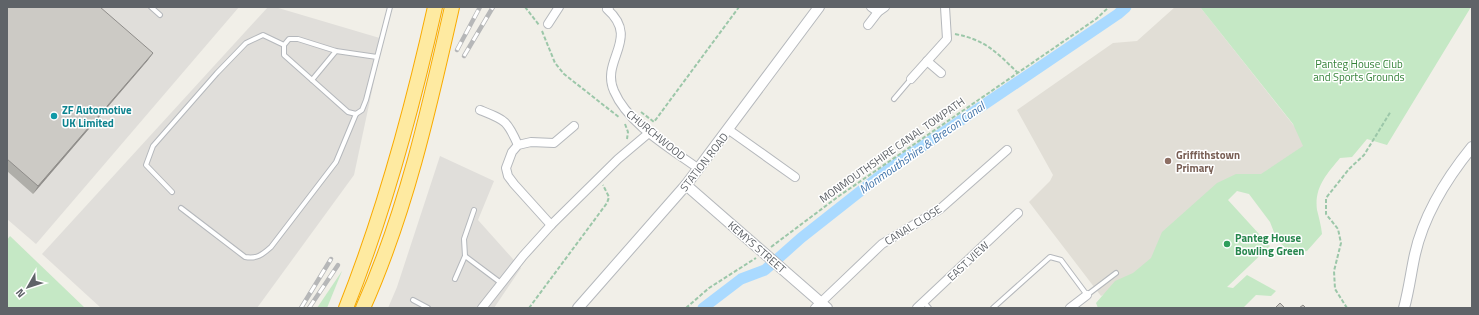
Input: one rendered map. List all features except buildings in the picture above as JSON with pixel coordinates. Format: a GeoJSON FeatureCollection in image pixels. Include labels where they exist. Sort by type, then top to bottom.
{"type":"FeatureCollection","features":[{"type":"Feature","properties":{"kind":"highway"},"geometry":{"type":"LineString","coordinates":[[346,308],[386,198],[409,114],[435,7]]}},
{"type":"Feature","properties":{"kind":"highway"},"geometry":{"type":"LineString","coordinates":[[363,308],[376,279],[401,212],[417,155],[452,7]]}},
{"type":"Feature","properties":{"kind":"street"},"geometry":{"type":"LineString","coordinates":[[548,24],[559,7]]}},
{"type":"Feature","properties":{"kind":"street","name":"STATION ROAD"},"geometry":{"type":"LineString","coordinates":[[578,308],[686,185],[729,130],[819,7]]}},
{"type":"Feature","properties":{"kind":"street"},"geometry":{"type":"LineString","coordinates":[[868,25],[874,10],[885,7]]}},
{"type":"Feature","properties":{"kind":"street"},"geometry":{"type":"LineString","coordinates":[[912,79],[947,39],[945,7]]}},
{"type":"Feature","properties":{"kind":"street","name":"CHURCHWOOD"},"geometry":{"type":"LineString","coordinates":[[606,8],[615,16],[621,33],[620,48],[612,65],[611,76],[613,89],[626,118],[650,132],[698,169]]}},
{"type":"Feature","properties":{"kind":"street"},"geometry":{"type":"LineString","coordinates":[[927,61],[941,73]]}},
{"type":"Feature","properties":{"kind":"street"},"geometry":{"type":"LineString","coordinates":[[480,110],[505,121],[512,129],[518,145]]}},
{"type":"Feature","properties":{"kind":"street"},"geometry":{"type":"LineString","coordinates":[[551,225],[508,176],[506,168],[508,161],[518,145],[531,142],[554,143],[574,126]]}},
{"type":"Feature","properties":{"kind":"street"},"geometry":{"type":"LineString","coordinates":[[729,130],[794,177]]}},
{"type":"Feature","properties":{"kind":"street"},"geometry":{"type":"LineString","coordinates":[[482,308],[501,283],[551,225],[596,180],[650,132]]}},
{"type":"Feature","properties":{"kind":"street"},"geometry":{"type":"LineString","coordinates":[[1404,308],[1415,253],[1424,223],[1449,176],[1472,147]]}},
{"type":"Feature","properties":{"kind":"street","name":"CANAL CLOSE"},"geometry":{"type":"LineString","coordinates":[[821,306],[882,244],[940,208],[1007,150]]}},
{"type":"Feature","properties":{"kind":"street","name":"KEMYS STREET"},"geometry":{"type":"LineString","coordinates":[[686,185],[782,269],[821,306]]}},
{"type":"Feature","properties":{"kind":"street","name":"EAST VIEW"},"geometry":{"type":"LineString","coordinates":[[917,308],[926,305],[1018,213]]}},
{"type":"Feature","properties":{"kind":"street"},"geometry":{"type":"LineString","coordinates":[[1070,308],[1087,295]]}},
{"type":"Feature","properties":{"kind":"lane"},"geometry":{"type":"LineString","coordinates":[[151,7],[160,15]]}},
{"type":"Feature","properties":{"kind":"lane"},"geometry":{"type":"LineString","coordinates":[[181,208],[245,257],[253,258],[261,256],[271,247],[336,162],[356,114],[362,110],[366,100],[390,7]]}},
{"type":"Feature","properties":{"kind":"lane"},"geometry":{"type":"LineString","coordinates":[[172,192],[146,165],[153,146],[216,73],[246,43],[263,35],[284,45]]}},
{"type":"Feature","properties":{"kind":"lane"},"geometry":{"type":"LineString","coordinates":[[356,114],[348,112],[284,55],[284,45],[289,39],[298,39],[336,51],[377,57]]}},
{"type":"Feature","properties":{"kind":"lane"},"geometry":{"type":"LineString","coordinates":[[312,80],[336,51]]}},
{"type":"Feature","properties":{"kind":"lane"},"geometry":{"type":"LineString","coordinates":[[894,99],[912,79]]}},
{"type":"Feature","properties":{"kind":"lane"},"geometry":{"type":"LineString","coordinates":[[455,279],[465,256],[464,239],[474,210]]}},
{"type":"Feature","properties":{"kind":"lane"},"geometry":{"type":"LineString","coordinates":[[465,256],[501,283]]}},
{"type":"Feature","properties":{"kind":"lane"},"geometry":{"type":"LineString","coordinates":[[993,308],[1050,257],[1061,260],[1087,295],[1116,273]]}},
{"type":"Feature","properties":{"kind":"lane"},"geometry":{"type":"LineString","coordinates":[[413,300],[428,308]]}},
{"type":"Feature","properties":{"kind":"path"},"geometry":{"type":"LineString","coordinates":[[525,7],[539,26],[555,63],[580,87],[626,118],[628,132],[625,141]]}},
{"type":"Feature","properties":{"kind":"path"},"geometry":{"type":"LineString","coordinates":[[626,118],[635,108],[654,122],[739,7]]}},
{"type":"Feature","properties":{"kind":"path","name":"MONMOUTHSHIRE CANAL TOWPATH"},"geometry":{"type":"LineString","coordinates":[[686,308],[709,288],[765,254],[840,196],[1018,74],[1096,19],[1109,7]]}},
{"type":"Feature","properties":{"kind":"path"},"geometry":{"type":"LineString","coordinates":[[947,35],[955,34],[979,40],[996,52],[1018,74]]}},
{"type":"Feature","properties":{"kind":"path"},"geometry":{"type":"LineString","coordinates":[[1347,308],[1335,289],[1334,271],[1341,243],[1338,229],[1326,214],[1326,198],[1349,169],[1364,155],[1391,111]]}},
{"type":"Feature","properties":{"kind":"path"},"geometry":{"type":"LineString","coordinates":[[529,308],[607,203],[609,197],[603,186],[596,180]]}},
{"type":"Feature","properties":{"kind":"shaded area"},"geometry":{"type":"Polygon","coordinates":[[[7,7],[239,7],[36,244],[7,219],[7,7]]]}},
{"type":"Feature","properties":{"kind":"shaded area"},"geometry":{"type":"Polygon","coordinates":[[[268,7],[275,7],[383,39],[354,175],[257,308],[101,308],[42,254],[268,7]]]}},
{"type":"Feature","properties":{"kind":"shaded area","name":"Griffithstown Primary"},"geometry":{"type":"Polygon","coordinates":[[[1175,7],[1200,7],[1310,146],[1254,191],[1235,182],[1131,279],[1101,296],[1029,202],[1050,181],[1053,175],[1017,110],[1113,43],[1137,41],[1175,7]]]}},
{"type":"Feature","properties":{"kind":"shaded area"},"geometry":{"type":"Polygon","coordinates":[[[440,156],[494,181],[478,220],[521,268],[494,308],[388,308],[397,287],[440,156]]]}},
{"type":"Feature","properties":{"kind":"green space","name":"Panteg House Club and Sports Grounds"},"geometry":{"type":"Polygon","coordinates":[[[1200,7],[1471,7],[1387,145],[1367,139],[1352,157],[1340,158],[1326,175],[1322,181],[1317,202],[1317,210],[1322,234],[1307,251],[1292,254],[1277,240],[1270,222],[1249,194],[1237,191],[1228,200],[1270,246],[1227,287],[1233,288],[1247,275],[1276,291],[1271,296],[1256,295],[1243,308],[1098,308],[1096,303],[1115,281],[1133,273],[1151,258],[1162,232],[1217,183],[1236,174],[1261,174],[1303,146],[1293,124],[1200,7]]]}},
{"type":"Feature","properties":{"kind":"green space"},"geometry":{"type":"Polygon","coordinates":[[[10,236],[85,308],[7,308],[7,240],[10,236]]]}},
{"type":"Feature","properties":{"kind":"green space"},"geometry":{"type":"Polygon","coordinates":[[[342,271],[327,308],[317,308],[342,271]]]}},
{"type":"Feature","properties":{"kind":"waterway","name":"Monmouthshire & Brecon Canal"},"geometry":{"type":"LineString","coordinates":[[703,308],[741,279],[765,270],[801,238],[886,171],[1118,14],[1126,7]]}},
{"type":"Feature","properties":{"kind":"railway"},"geometry":{"type":"LineString","coordinates":[[457,50],[480,7]]}},
{"type":"Feature","properties":{"kind":"railway"},"geometry":{"type":"LineString","coordinates":[[464,56],[493,7]]}},
{"type":"Feature","properties":{"kind":"railway"},"geometry":{"type":"LineString","coordinates":[[301,308],[331,259]]}},
{"type":"Feature","properties":{"kind":"railway"},"geometry":{"type":"LineString","coordinates":[[309,308],[338,265]]}},
{"type":"Feature","properties":{"kind":"place","name":"ZF Automotive UK Limited"},"geometry":{"type":"Point","coordinates":[54,116]}},
{"type":"Feature","properties":{"kind":"place","name":"Griffithstown Primary"},"geometry":{"type":"Point","coordinates":[1168,161]}},
{"type":"Feature","properties":{"kind":"place","name":"Panteg House Bowling Green"},"geometry":{"type":"Point","coordinates":[1227,244]}}]}
